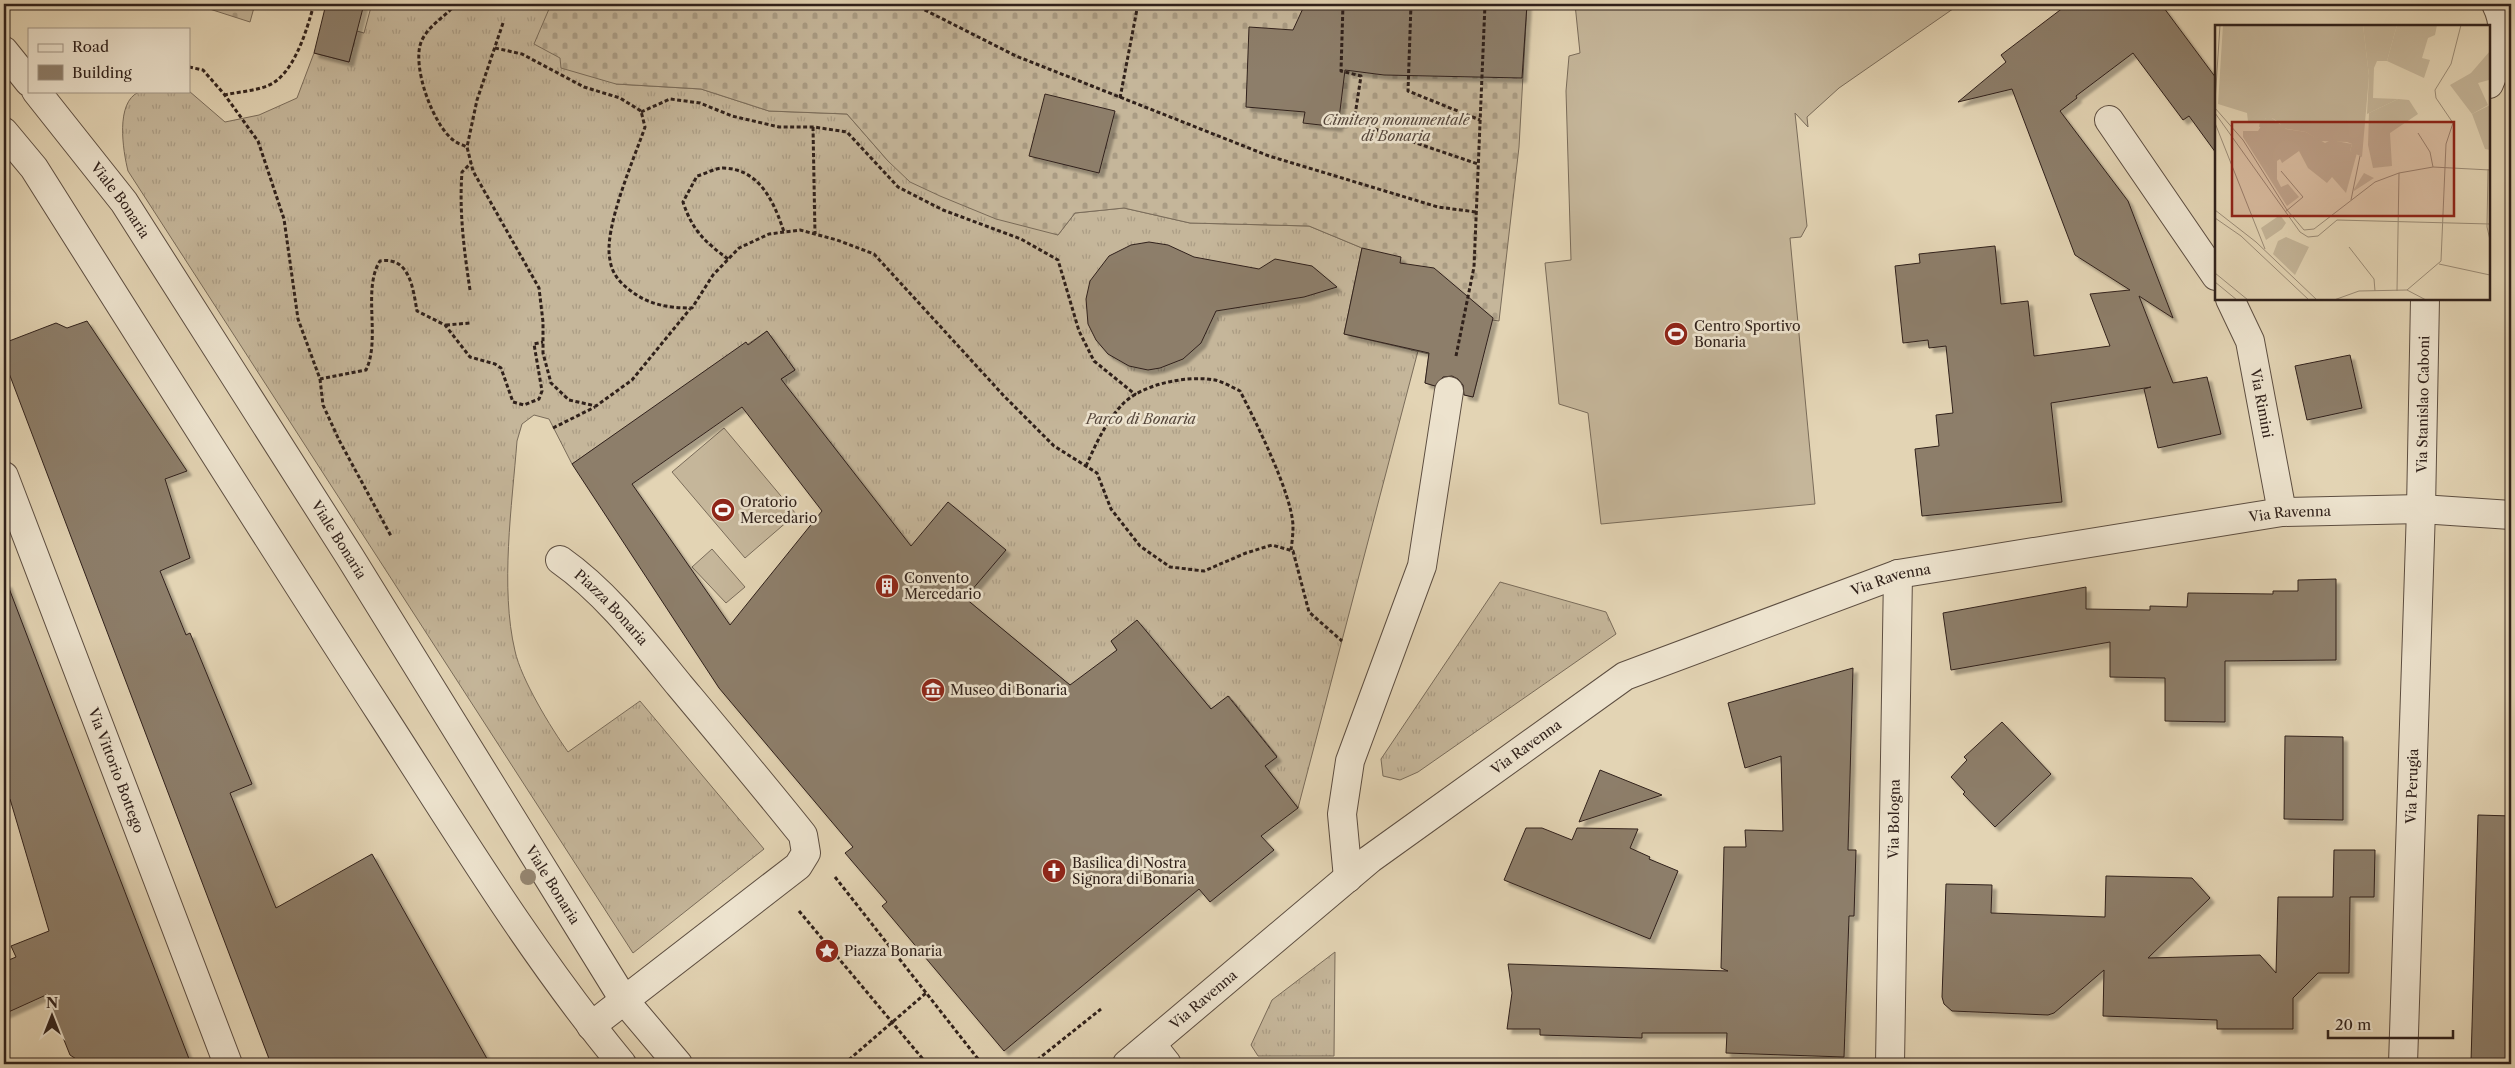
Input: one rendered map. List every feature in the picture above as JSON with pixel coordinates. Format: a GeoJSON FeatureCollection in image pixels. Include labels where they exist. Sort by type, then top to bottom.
{"type":"FeatureCollection","features":[{"type":"Feature","properties":{"kind":"street"},"geometry":{"type":"LineString","coordinates":[[2490,82],[2498,64],[2503,40],[2503,17],[2496,4]]}},
{"type":"Feature","properties":{"kind":"street"},"geometry":{"type":"LineString","coordinates":[[4,51],[28,81]]}},
{"type":"Feature","properties":{"kind":"street","name":"Viale Bonaria"},"geometry":{"type":"LineString","coordinates":[[37,92],[124,202],[350,557],[624,1000],[678,1064]]}},
{"type":"Feature","properties":{"kind":"street"},"geometry":{"type":"LineString","coordinates":[[2109,120],[2215,275]]}},
{"type":"Feature","properties":{"kind":"street"},"geometry":{"type":"LineString","coordinates":[[4,132],[34,168],[312,608],[477,862],[591,1026],[622,1064]]}},
{"type":"Feature","properties":{"kind":"street","name":"Via Rimini"},"geometry":{"type":"LineString","coordinates":[[2230,300],[2250,342],[2282,512]]}},
{"type":"Feature","properties":{"kind":"street","name":"Via Stanislao Caboni"},"geometry":{"type":"LineString","coordinates":[[2421,509],[2425,300]]}},
{"type":"Feature","properties":{"kind":"street"},"geometry":{"type":"LineString","coordinates":[[1348,878],[1342,814],[1350,761],[1422,566],[1449,390]]}},
{"type":"Feature","properties":{"kind":"street","name":"Via Vittorio Bottego"},"geometry":{"type":"LineString","coordinates":[[4,476],[228,1064]]}},
{"type":"Feature","properties":{"kind":"street","name":"Via Ravenna"},"geometry":{"type":"LineString","coordinates":[[1159,1054],[1370,859],[1626,676],[1898,574],[2282,512],[2421,509],[2511,515]]}},
{"type":"Feature","properties":{"kind":"street","name":"Via Perugia"},"geometry":{"type":"LineString","coordinates":[[2403,1064],[2421,509]]}},
{"type":"Feature","properties":{"kind":"street","name":"Piazza Bonaria"},"geometry":{"type":"LineString","coordinates":[[560,560],[580,574],[624,620],[804,835],[806,852],[798,866],[624,1000]]}},
{"type":"Feature","properties":{"kind":"street","name":"Via Bologna"},"geometry":{"type":"LineString","coordinates":[[1890,1064],[1898,574]]}},
{"type":"Feature","properties":{"kind":"street"},"geometry":{"type":"LineString","coordinates":[[591,1026],[624,1000]]}},
{"type":"Feature","properties":{"kind":"street"},"geometry":{"type":"LineString","coordinates":[[1128,1064],[1159,1054]]}},
{"type":"Feature","properties":{"kind":"path"},"geometry":{"type":"LineString","coordinates":[[224,95],[268,86],[283,75],[297,53],[314,4]]}},
{"type":"Feature","properties":{"kind":"path"},"geometry":{"type":"LineString","coordinates":[[456,4],[434,22],[421,42],[418,62],[423,87],[439,122],[455,142],[467,147]]}},
{"type":"Feature","properties":{"kind":"path"},"geometry":{"type":"LineString","coordinates":[[913,4],[1016,56],[1269,156],[1438,207],[1476,212]]}},
{"type":"Feature","properties":{"kind":"path"},"geometry":{"type":"LineString","coordinates":[[1120,98],[1138,4]]}},
{"type":"Feature","properties":{"kind":"path"},"geometry":{"type":"LineString","coordinates":[[1344,4],[1341,71],[1361,76],[1354,122],[1478,164]]}},
{"type":"Feature","properties":{"kind":"path"},"geometry":{"type":"LineString","coordinates":[[1411,4],[1408,92],[1480,120]]}},
{"type":"Feature","properties":{"kind":"path"},"geometry":{"type":"LineString","coordinates":[[1449,390],[1474,267],[1485,4]]}},
{"type":"Feature","properties":{"kind":"path"},"geometry":{"type":"LineString","coordinates":[[503,23],[477,100],[467,147],[471,163],[488,200],[538,288],[543,322],[543,352],[551,383],[569,400],[596,406]]}},
{"type":"Feature","properties":{"kind":"path"},"geometry":{"type":"LineString","coordinates":[[495,48],[522,54],[584,87],[620,98],[641,112],[645,127],[610,232],[610,260],[618,281],[642,300],[671,308],[690,308]]}},
{"type":"Feature","properties":{"kind":"path"},"geometry":{"type":"LineString","coordinates":[[190,66],[203,70],[258,141],[284,218],[298,319],[320,379],[323,405],[391,536]]}},
{"type":"Feature","properties":{"kind":"path"},"geometry":{"type":"LineString","coordinates":[[641,112],[670,99],[700,102],[732,116],[779,127],[813,127],[848,132],[898,188],[943,210],[1020,239],[1058,260],[1078,331],[1094,361],[1136,395]]}},
{"type":"Feature","properties":{"kind":"path"},"geometry":{"type":"LineString","coordinates":[[813,127],[815,234]]}},
{"type":"Feature","properties":{"kind":"path"},"geometry":{"type":"LineString","coordinates":[[470,290],[463,241],[460,190],[462,172],[471,163]]}},
{"type":"Feature","properties":{"kind":"path"},"geometry":{"type":"LineString","coordinates":[[728,259],[709,245],[690,223],[682,202],[697,176],[722,168],[739,171],[757,181],[774,203],[784,232]]}},
{"type":"Feature","properties":{"kind":"path"},"geometry":{"type":"LineString","coordinates":[[553,428],[596,406],[632,380],[690,308],[713,275],[739,248],[769,234],[800,230],[874,254],[1010,402],[1054,446],[1097,473],[1111,509],[1140,546],[1170,567],[1204,572],[1246,553],[1272,544],[1291,550]]}},
{"type":"Feature","properties":{"kind":"path"},"geometry":{"type":"LineString","coordinates":[[320,379],[366,370],[371,359],[372,299],[376,268],[380,261],[389,259],[399,263],[411,279],[417,311],[445,325],[470,357],[495,364],[502,368],[513,402],[524,405],[539,399],[542,390],[534,344],[543,342]]}},
{"type":"Feature","properties":{"kind":"path"},"geometry":{"type":"LineString","coordinates":[[445,325],[470,323]]}},
{"type":"Feature","properties":{"kind":"path"},"geometry":{"type":"LineString","coordinates":[[1086,466],[1100,438],[1122,405],[1146,388],[1184,379],[1216,380],[1240,390],[1284,489],[1294,526],[1291,550],[1293,551],[1309,612],[1342,640]]}},
{"type":"Feature","properties":{"kind":"path"},"geometry":{"type":"LineString","coordinates":[[835,877],[982,1064]]}},
{"type":"Feature","properties":{"kind":"path"},"geometry":{"type":"LineString","coordinates":[[797,908],[927,1064]]}},
{"type":"Feature","properties":{"kind":"path"},"geometry":{"type":"LineString","coordinates":[[844,1064],[926,993]]}},
{"type":"Feature","properties":{"kind":"path"},"geometry":{"type":"LineString","coordinates":[[1032,1064],[1100,1009]]}},
{"type":"Feature","properties":{"kind":"green space"},"geometry":{"type":"Polygon","coordinates":[[[194,4],[255,4],[250,22],[194,4]]]}},
{"type":"Feature","properties":{"kind":"green space","name":"Parco di Bonaria"},"geometry":{"type":"Polygon","coordinates":[[[368,4],[542,4],[549,9],[616,84],[701,89],[769,111],[847,114],[888,161],[1058,235],[1075,213],[1124,208],[1190,223],[1309,226],[1362,248],[1411,350],[1418,351],[1298,808],[1265,766],[1277,756],[1229,696],[1211,709],[1137,621],[1111,641],[1117,650],[1078,692],[866,516],[781,379],[795,370],[767,331],[572,464],[549,419],[534,415],[522,424],[517,441],[508,546],[508,601],[518,662],[545,717],[568,752],[640,701],[764,849],[633,953],[128,171],[124,152],[123,128],[126,106],[131,97],[139,92],[190,92],[225,122],[259,115],[297,98],[314,53],[349,62],[357,31],[364,33],[371,7],[368,7],[368,4]]]}},
{"type":"Feature","properties":{"kind":"green space","name":"Cimitero monumentale di Bonaria"},"geometry":{"type":"Polygon","coordinates":[[[542,4],[1527,4],[1519,147],[1499,321],[1486,319],[1476,373],[1479,373],[1473,397],[1425,383],[1429,354],[1344,334],[1362,248],[1309,226],[1190,223],[1124,208],[1075,213],[1058,235],[996,219],[910,182],[888,161],[847,114],[769,111],[701,89],[616,84],[561,68],[560,58],[534,44],[549,9],[542,4]]]}},
{"type":"Feature","properties":{"kind":"green space","name":"Centro Sportivo Bonaria"},"geometry":{"type":"Polygon","coordinates":[[[1575,4],[1960,4],[1839,88],[1807,117],[1808,127],[1795,113],[1807,226],[1801,237],[1790,238],[1815,504],[1601,524],[1588,413],[1559,404],[1545,263],[1571,260],[1566,91],[1569,56],[1580,53],[1575,4]]]}},
{"type":"Feature","properties":{"kind":"green space"},"geometry":{"type":"Polygon","coordinates":[[[724,428],[796,514],[745,558],[672,472],[724,428]]]}},
{"type":"Feature","properties":{"kind":"green space"},"geometry":{"type":"Polygon","coordinates":[[[712,549],[745,587],[726,603],[692,567],[712,549]]]}},
{"type":"Feature","properties":{"kind":"green space"},"geometry":{"type":"Polygon","coordinates":[[[1500,582],[1606,612],[1616,634],[1418,772],[1400,780],[1383,776],[1381,759],[1500,582]]]}},
{"type":"Feature","properties":{"kind":"green space"},"geometry":{"type":"Polygon","coordinates":[[[1335,952],[1334,1056],[1258,1056],[1251,1045],[1272,1000],[1335,952]]]}},
{"type":"Feature","properties":{"kind":"building"},"geometry":{"type":"Polygon","coordinates":[[[326,4],[364,4],[349,62],[314,53],[326,4]]]}},
{"type":"Feature","properties":{"kind":"building"},"geometry":{"type":"Polygon","coordinates":[[[1305,4],[1527,4],[1522,78],[1384,75],[1345,70],[1338,127],[1303,123],[1305,112],[1246,107],[1249,27],[1293,30],[1305,4]]]}},
{"type":"Feature","properties":{"kind":"building"},"geometry":{"type":"Polygon","coordinates":[[[2068,4],[2161,4],[2215,77],[2215,152],[2189,116],[2183,120],[2133,53],[2076,96],[2077,98],[2060,111],[2128,201],[2173,318],[2139,296],[2173,383],[2207,377],[2221,434],[2158,448],[2144,389],[2151,387],[2051,403],[2062,502],[1922,516],[1915,449],[1939,446],[1936,415],[1953,413],[1946,346],[1929,348],[1928,340],[1903,343],[1895,266],[1920,263],[1919,254],[1995,246],[2001,304],[2028,301],[2034,356],[2110,346],[2090,294],[2130,290],[2075,255],[2012,89],[1958,102],[2006,62],[2001,55],[2068,4]]]}},
{"type":"Feature","properties":{"kind":"building"},"geometry":{"type":"Polygon","coordinates":[[[1045,94],[1115,111],[1099,173],[1029,156],[1045,94]]]}},
{"type":"Feature","properties":{"kind":"building"},"geometry":{"type":"Polygon","coordinates":[[[1149,242],[1168,245],[1194,257],[1259,269],[1275,259],[1312,266],[1337,287],[1304,297],[1216,311],[1201,343],[1183,359],[1160,368],[1148,370],[1129,366],[1108,354],[1096,340],[1088,324],[1086,299],[1090,281],[1109,256],[1131,245],[1149,242]]]}},
{"type":"Feature","properties":{"kind":"building"},"geometry":{"type":"Polygon","coordinates":[[[1362,248],[1401,257],[1400,263],[1434,268],[1493,318],[1473,397],[1464,395],[1463,385],[1452,376],[1443,377],[1435,386],[1425,383],[1429,353],[1344,334],[1362,248]]]}},
{"type":"Feature","properties":{"kind":"building"},"geometry":{"type":"Polygon","coordinates":[[[87,321],[187,471],[165,479],[190,558],[160,571],[186,635],[190,633],[252,784],[230,793],[276,908],[372,854],[490,1064],[271,1064],[4,360],[4,343],[56,323],[67,328],[87,321]]]}},
{"type":"Feature","properties":{"kind":"building"},"geometry":{"type":"Polygon","coordinates":[[[767,331],[795,370],[781,379],[911,546],[948,502],[1006,550],[965,598],[1070,685],[1117,650],[1111,641],[1137,620],[1211,709],[1228,696],[1277,757],[1265,766],[1298,808],[1261,836],[1274,850],[1210,902],[1199,889],[1004,1051],[882,906],[887,902],[845,853],[853,847],[719,688],[572,464],[746,342],[748,345],[767,331]],[[742,407],[632,484],[730,625],[822,511],[742,407]]]}},
{"type":"Feature","properties":{"kind":"building"},"geometry":{"type":"Polygon","coordinates":[[[2350,355],[2362,408],[2307,420],[2295,366],[2350,355]]]}},
{"type":"Feature","properties":{"kind":"building"},"geometry":{"type":"Polygon","coordinates":[[[2336,579],[2336,660],[2225,661],[2225,722],[2165,721],[2165,678],[2110,677],[2110,642],[1951,670],[1943,613],[2086,587],[2086,609],[2150,610],[2150,606],[2187,607],[2188,593],[2273,594],[2273,591],[2298,591],[2298,580],[2336,579]]]}},
{"type":"Feature","properties":{"kind":"building"},"geometry":{"type":"Polygon","coordinates":[[[7,583],[191,1064],[120,1064],[116,1062],[84,1064],[70,1055],[46,995],[4,1014],[4,962],[16,957],[11,946],[49,931],[10,799],[4,796],[4,584],[7,583]]]}},
{"type":"Feature","properties":{"kind":"building"},"geometry":{"type":"Polygon","coordinates":[[[1853,668],[1848,850],[1856,850],[1854,916],[1849,916],[1844,1057],[1726,1053],[1727,1033],[1642,1033],[1642,1038],[1540,1035],[1540,1029],[1507,1029],[1512,993],[1508,964],[1728,971],[1721,968],[1724,847],[1746,847],[1745,830],[1783,831],[1781,756],[1745,768],[1728,703],[1853,668]]]}},
{"type":"Feature","properties":{"kind":"building"},"geometry":{"type":"Polygon","coordinates":[[[2002,722],[2051,774],[1995,827],[1963,794],[1965,792],[1951,777],[1967,760],[1964,757],[2002,722]]]}},
{"type":"Feature","properties":{"kind":"building"},"geometry":{"type":"Polygon","coordinates":[[[2285,736],[2343,737],[2343,820],[2284,819],[2285,736]]]}},
{"type":"Feature","properties":{"kind":"building"},"geometry":{"type":"Polygon","coordinates":[[[1600,770],[1662,795],[1579,822],[1600,770]]]}},
{"type":"Feature","properties":{"kind":"building"},"geometry":{"type":"Polygon","coordinates":[[[2478,815],[2511,816],[2511,1063],[2471,1062],[2478,815]]]}},
{"type":"Feature","properties":{"kind":"building"},"geometry":{"type":"Polygon","coordinates":[[[1526,828],[1542,828],[1572,840],[1577,828],[1638,829],[1630,848],[1650,857],[1649,859],[1678,871],[1650,939],[1504,880],[1526,828]]]}},
{"type":"Feature","properties":{"kind":"building"},"geometry":{"type":"Polygon","coordinates":[[[2334,850],[2375,850],[2374,897],[2350,897],[2349,973],[2318,973],[2293,998],[2293,1029],[2217,1029],[2217,1020],[2103,1016],[2104,970],[2054,1013],[2048,1015],[1952,1011],[1944,1004],[1942,997],[1946,884],[1992,885],[1991,913],[2105,917],[2106,876],[2192,878],[2210,898],[2148,958],[2260,955],[2276,973],[2278,897],[2333,897],[2334,850]]]}},
{"type":"Feature","properties":{"kind":"place","name":"Centro Sportivo Bonaria"},"geometry":{"type":"Point","coordinates":[1676,334]}},
{"type":"Feature","properties":{"kind":"place","name":"Oratorio Mercedario"},"geometry":{"type":"Point","coordinates":[723,510]}},
{"type":"Feature","properties":{"kind":"place","name":"Convento Mercedario"},"geometry":{"type":"Point","coordinates":[887,586]}},
{"type":"Feature","properties":{"kind":"place","name":"Museo di Bonaria"},"geometry":{"type":"Point","coordinates":[933,690]}},
{"type":"Feature","properties":{"kind":"place","name":"Basilica di Nostra Signora di Bonaria"},"geometry":{"type":"Point","coordinates":[1054,871]}},
{"type":"Feature","properties":{"kind":"place","name":"Piazza Bonaria"},"geometry":{"type":"Point","coordinates":[827,951]}}]}
